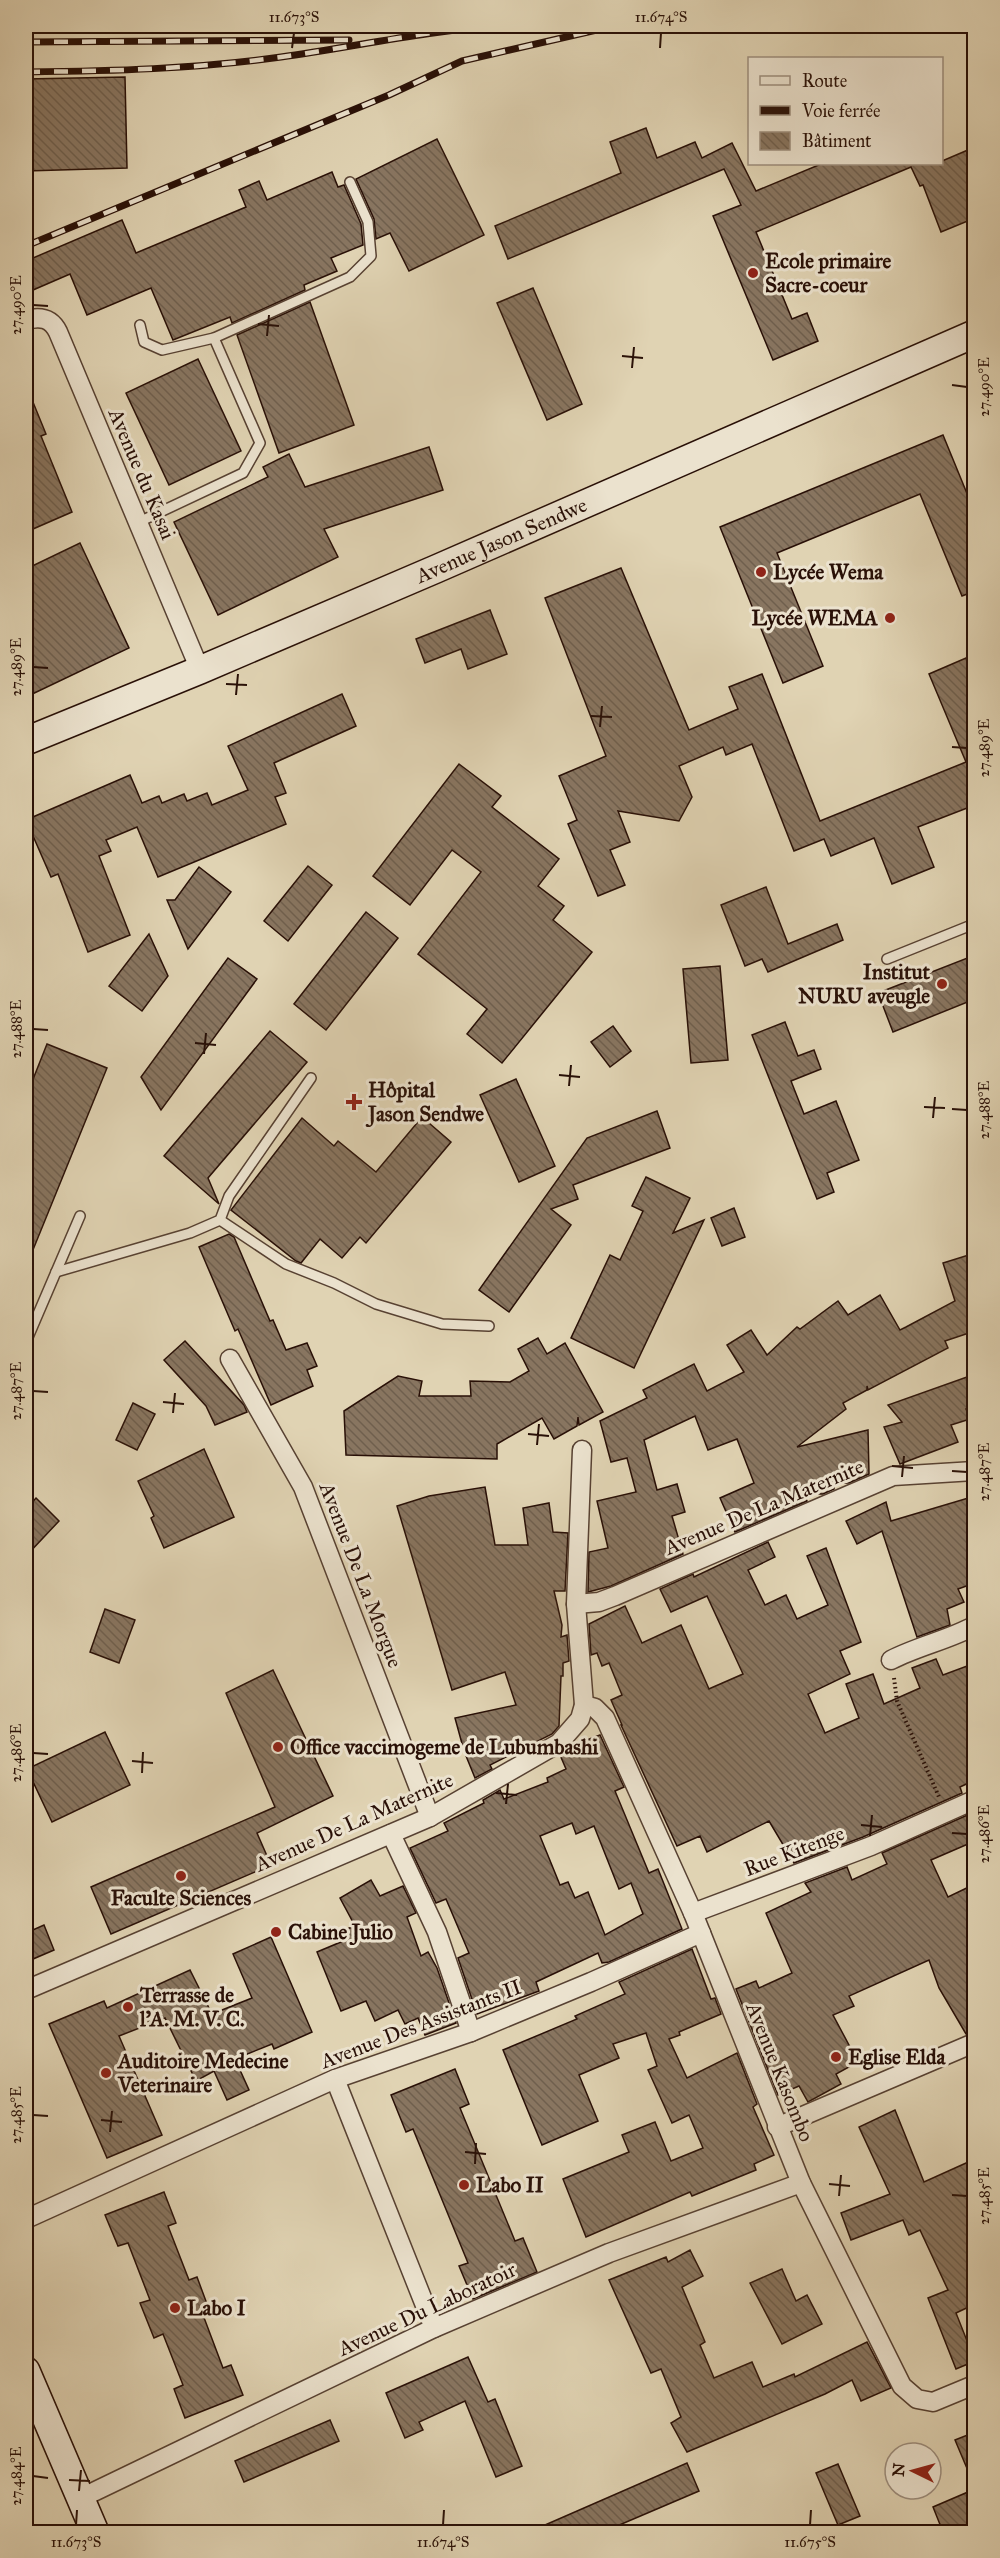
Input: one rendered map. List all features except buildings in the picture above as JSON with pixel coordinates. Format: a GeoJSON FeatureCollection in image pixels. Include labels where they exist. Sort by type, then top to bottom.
{"type":"FeatureCollection","features":[{"type":"Feature","properties":{"kind":"main road","name":"Avenue Jason Sendwe"},"geometry":{"type":"LineString","coordinates":[[26,741],[200,670],[971,339]]}},
{"type":"Feature","properties":{"kind":"main road"},"geometry":{"type":"LineString","coordinates":[[26,2371],[95,2532]]}},
{"type":"Feature","properties":{"kind":"street","name":"Avenue du Kasai"},"geometry":{"type":"LineString","coordinates":[[26,320],[38,317],[54,324],[200,670]]}},
{"type":"Feature","properties":{"kind":"street","name":"Avenue De La Morgue"},"geometry":{"type":"LineString","coordinates":[[230,1359],[303,1487],[430,1817]]}},
{"type":"Feature","properties":{"kind":"street"},"geometry":{"type":"LineString","coordinates":[[582,1450],[576,1604],[584,1705]]}},
{"type":"Feature","properties":{"kind":"street","name":"Avenue De La Maternite"},"geometry":{"type":"LineString","coordinates":[[576,1604],[599,1602],[615,1596],[893,1476],[975,1471]]}},
{"type":"Feature","properties":{"kind":"street"},"geometry":{"type":"LineString","coordinates":[[891,1660],[910,1649],[954,1636],[975,1626]]}},
{"type":"Feature","properties":{"kind":"street","name":"Avenue De La Maternite"},"geometry":{"type":"LineString","coordinates":[[26,1990],[430,1817],[560,1743],[580,1719],[584,1705]]}},
{"type":"Feature","properties":{"kind":"street","name":"Avenue Kasombo"},"geometry":{"type":"LineString","coordinates":[[584,1705],[595,1708],[605,1718],[693,1913],[801,2184],[902,2386],[917,2399],[933,2402],[975,2385]]}},
{"type":"Feature","properties":{"kind":"street","name":"Rue Kitenge"},"geometry":{"type":"LineString","coordinates":[[693,1913],[871,1846],[975,1800]]}},
{"type":"Feature","properties":{"kind":"street"},"geometry":{"type":"LineString","coordinates":[[391,1834],[437,1932],[471,2032]]}},
{"type":"Feature","properties":{"kind":"street","name":"Avenue Des Assistants II"},"geometry":{"type":"LineString","coordinates":[[26,2218],[335,2079],[471,2032],[701,1933]]}},
{"type":"Feature","properties":{"kind":"street"},"geometry":{"type":"LineString","coordinates":[[777,2127],[975,2043]]}},
{"type":"Feature","properties":{"kind":"street"},"geometry":{"type":"LineString","coordinates":[[335,2079],[434,2328]]}},
{"type":"Feature","properties":{"kind":"street","name":"Avenue Du Laboratoir"},"geometry":{"type":"LineString","coordinates":[[81,2498],[434,2328],[609,2253],[801,2184]]}},
{"type":"Feature","properties":{"kind":"lane"},"geometry":{"type":"LineString","coordinates":[[140,325],[144,342],[162,350],[214,338],[350,277],[371,256],[368,222],[350,182]]}},
{"type":"Feature","properties":{"kind":"lane"},"geometry":{"type":"LineString","coordinates":[[139,522],[243,473],[260,443],[214,338]]}},
{"type":"Feature","properties":{"kind":"lane"},"geometry":{"type":"LineString","coordinates":[[886,959],[975,924]]}},
{"type":"Feature","properties":{"kind":"lane"},"geometry":{"type":"LineString","coordinates":[[56,1272],[190,1233],[220,1220],[229,1196],[311,1078]]}},
{"type":"Feature","properties":{"kind":"lane"},"geometry":{"type":"LineString","coordinates":[[26,1342],[80,1216]]}},
{"type":"Feature","properties":{"kind":"lane"},"geometry":{"type":"LineString","coordinates":[[220,1220],[286,1264],[376,1304],[442,1324],[489,1326]]}},
{"type":"Feature","properties":{"kind":"path"},"geometry":{"type":"LineString","coordinates":[[891,1660],[897,1701],[946,1813]]}},
{"type":"Feature","properties":{"kind":"railway"},"geometry":{"type":"LineString","coordinates":[[26,72],[122,70],[217,64],[281,57],[447,31],[502,26]]}},
{"type":"Feature","properties":{"kind":"railway"},"geometry":{"type":"LineString","coordinates":[[26,246],[389,95],[462,61],[614,26]]}},
{"type":"Feature","properties":{"kind":"railway"},"geometry":{"type":"LineString","coordinates":[[26,42],[349,40]]}},
{"type":"Feature","properties":{"kind":"place","name":"Ecole primaire Sacre-coeur"},"geometry":{"type":"Point","coordinates":[753,273]}},
{"type":"Feature","properties":{"kind":"place","name":"Lycée Wema"},"geometry":{"type":"Point","coordinates":[761,572]}},
{"type":"Feature","properties":{"kind":"place","name":"Lycée WEMA"},"geometry":{"type":"Point","coordinates":[890,618]}},
{"type":"Feature","properties":{"kind":"place","name":"Institut NURU aveugle"},"geometry":{"type":"Point","coordinates":[942,984]}},
{"type":"Feature","properties":{"kind":"place","name":"Hôpital Jason Sendwe"},"geometry":{"type":"Point","coordinates":[354,1102]}},
{"type":"Feature","properties":{"kind":"place","name":"Office vaccimogeme de Lubumbashi"},"geometry":{"type":"Point","coordinates":[278,1747]}},
{"type":"Feature","properties":{"kind":"place","name":"Faculte Sciences"},"geometry":{"type":"Point","coordinates":[181,1876]}},
{"type":"Feature","properties":{"kind":"place","name":"Cabine Julio"},"geometry":{"type":"Point","coordinates":[276,1932]}},
{"type":"Feature","properties":{"kind":"place","name":"Terrasse de l'A. M. V. C."},"geometry":{"type":"Point","coordinates":[128,2007]}},
{"type":"Feature","properties":{"kind":"place","name":"Eglise Elda"},"geometry":{"type":"Point","coordinates":[836,2057]}},
{"type":"Feature","properties":{"kind":"place","name":"Auditoire Medecine Veterinaire"},"geometry":{"type":"Point","coordinates":[106,2073]}},
{"type":"Feature","properties":{"kind":"place","name":"Labo II"},"geometry":{"type":"Point","coordinates":[464,2185]}},
{"type":"Feature","properties":{"kind":"place","name":"Labo I"},"geometry":{"type":"Point","coordinates":[175,2308]}}]}
